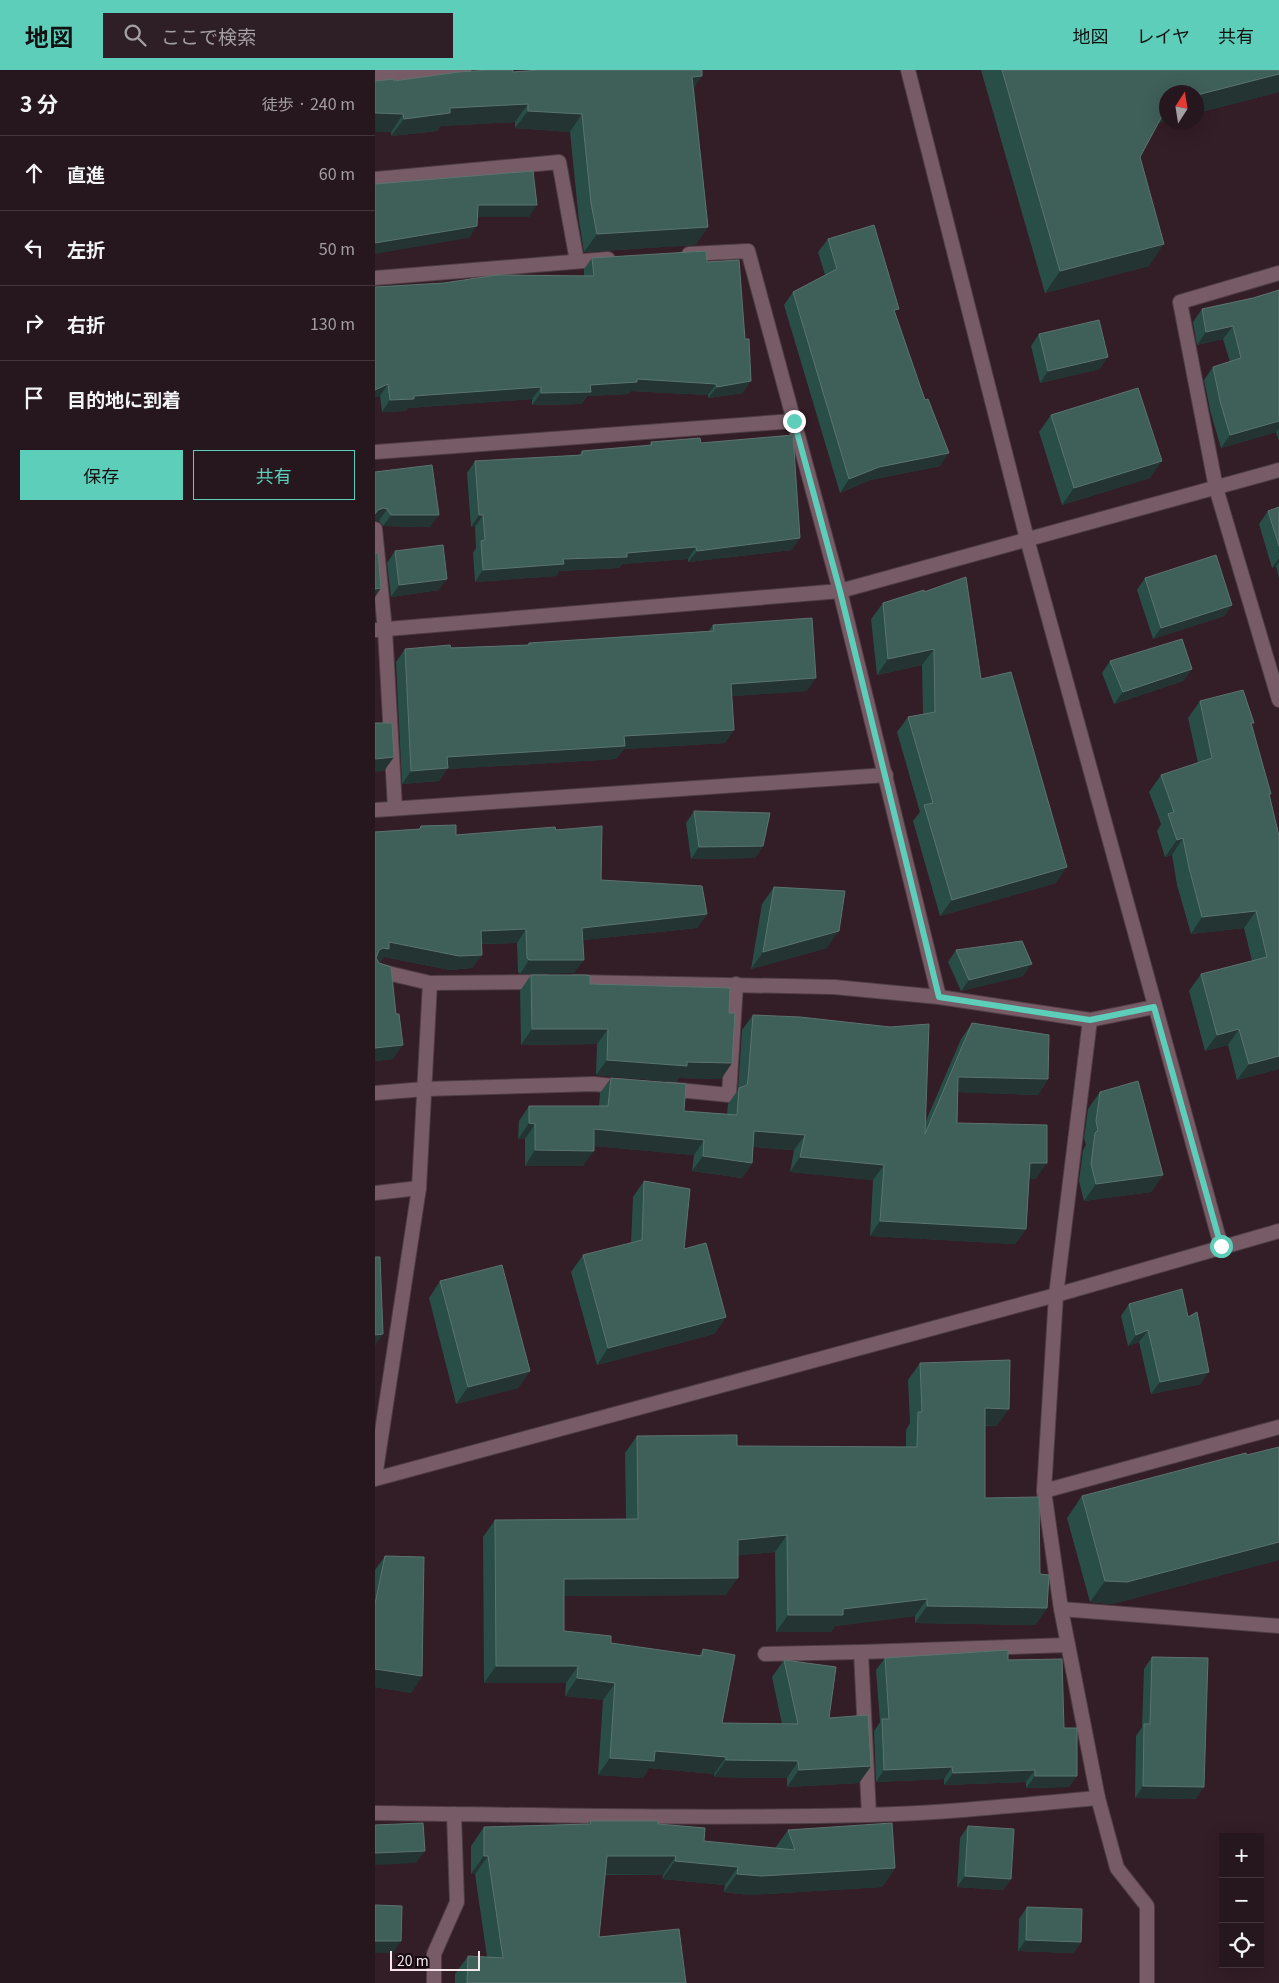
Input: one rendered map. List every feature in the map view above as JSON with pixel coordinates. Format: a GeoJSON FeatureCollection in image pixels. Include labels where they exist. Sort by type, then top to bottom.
{"type":"FeatureCollection","features":[{"type":"Feature","properties":{"kind":"street"},"geometry":{"type":"LineString","coordinates":[[375,74],[464,70]]}},
{"type":"Feature","properties":{"kind":"street"},"geometry":{"type":"LineString","coordinates":[[908,70],[1027,539],[1221,1246]]}},
{"type":"Feature","properties":{"kind":"street"},"geometry":{"type":"LineString","coordinates":[[375,180],[559,162],[577,261]]}},
{"type":"Feature","properties":{"kind":"street"},"geometry":{"type":"LineString","coordinates":[[672,256],[748,251],[840,591],[939,997]]}},
{"type":"Feature","properties":{"kind":"street"},"geometry":{"type":"LineString","coordinates":[[375,278],[625,258]]}},
{"type":"Feature","properties":{"kind":"street"},"geometry":{"type":"LineString","coordinates":[[1279,273],[1180,302],[1216,488],[1273,655],[1279,700]]}},
{"type":"Feature","properties":{"kind":"street"},"geometry":{"type":"LineString","coordinates":[[375,452],[794,421]]}},
{"type":"Feature","properties":{"kind":"street"},"geometry":{"type":"LineString","coordinates":[[380,630],[840,591],[1279,470]]}},
{"type":"Feature","properties":{"kind":"street"},"geometry":{"type":"LineString","coordinates":[[375,529],[380,630],[395,808]]}},
{"type":"Feature","properties":{"kind":"street"},"geometry":{"type":"LineString","coordinates":[[375,810],[886,775]]}},
{"type":"Feature","properties":{"kind":"street"},"geometry":{"type":"LineString","coordinates":[[375,970],[430,983],[560,982],[834,987],[939,997],[1090,1020],[1154,1007]]}},
{"type":"Feature","properties":{"kind":"street"},"geometry":{"type":"LineString","coordinates":[[430,983],[419,1188],[375,1478],[1056,1295],[1221,1246],[1279,1231]]}},
{"type":"Feature","properties":{"kind":"street"},"geometry":{"type":"LineString","coordinates":[[657,1089],[729,1096],[737,984]]}},
{"type":"Feature","properties":{"kind":"street"},"geometry":{"type":"LineString","coordinates":[[1090,1020],[1056,1295],[1044,1491],[1061,1609],[1098,1798],[1117,1868],[1147,1906],[1147,1983]]}},
{"type":"Feature","properties":{"kind":"street"},"geometry":{"type":"LineString","coordinates":[[375,1093],[425,1089],[594,1084],[639,1088]]}},
{"type":"Feature","properties":{"kind":"street"},"geometry":{"type":"LineString","coordinates":[[375,1193],[419,1188]]}},
{"type":"Feature","properties":{"kind":"street"},"geometry":{"type":"LineString","coordinates":[[1044,1491],[1279,1427]]}},
{"type":"Feature","properties":{"kind":"street"},"geometry":{"type":"LineString","coordinates":[[1061,1609],[1279,1626]]}},
{"type":"Feature","properties":{"kind":"street"},"geometry":{"type":"LineString","coordinates":[[765,1654],[1068,1645]]}},
{"type":"Feature","properties":{"kind":"street"},"geometry":{"type":"LineString","coordinates":[[861,1652],[869,1815]]}},
{"type":"Feature","properties":{"kind":"street"},"geometry":{"type":"LineString","coordinates":[[375,1813],[583,1816],[869,1815],[1098,1798]]}},
{"type":"Feature","properties":{"kind":"street"},"geometry":{"type":"LineString","coordinates":[[434,1983],[433,1954],[457,1902],[453,1814]]}},
{"type":"Feature","properties":{"kind":"building"},"geometry":{"type":"Polygon","coordinates":[[[513,70],[513,72],[539,70],[702,70],[702,76],[692,77],[708,227],[597,234],[591,203],[582,114],[528,111],[528,104],[450,108],[450,113],[404,119],[403,114],[375,113],[375,81],[394,79],[394,81],[459,72],[513,70]]]}},
{"type":"Feature","properties":{"kind":"building"},"geometry":{"type":"Polygon","coordinates":[[[1002,70],[1279,70],[1279,74],[1204,93],[1204,85],[1159,85],[1159,122],[1140,157],[1164,244],[1060,271],[1002,70]]]}},
{"type":"Feature","properties":{"kind":"building"},"geometry":{"type":"Polygon","coordinates":[[[533,171],[537,205],[478,205],[477,226],[375,243],[375,184],[533,171]]]}},
{"type":"Feature","properties":{"kind":"building"},"geometry":{"type":"Polygon","coordinates":[[[874,225],[899,309],[894,310],[925,400],[928,399],[949,453],[879,467],[849,479],[793,292],[837,269],[828,239],[874,225]]]}},
{"type":"Feature","properties":{"kind":"building"},"geometry":{"type":"Polygon","coordinates":[[[706,251],[707,262],[739,260],[745,339],[749,339],[751,381],[717,387],[716,384],[637,379],[637,382],[590,385],[591,392],[541,393],[541,387],[414,396],[414,399],[390,400],[388,384],[375,390],[375,287],[444,283],[497,275],[594,276],[592,258],[706,251]]]}},
{"type":"Feature","properties":{"kind":"building"},"geometry":{"type":"Polygon","coordinates":[[[1279,290],[1279,421],[1230,435],[1213,367],[1241,358],[1233,326],[1206,332],[1202,309],[1253,298],[1279,290]]]}},
{"type":"Feature","properties":{"kind":"building"},"geometry":{"type":"Polygon","coordinates":[[[1099,320],[1108,357],[1048,371],[1039,334],[1099,320]]]}},
{"type":"Feature","properties":{"kind":"building"},"geometry":{"type":"Polygon","coordinates":[[[1138,388],[1162,461],[1074,488],[1051,415],[1138,388]]]}},
{"type":"Feature","properties":{"kind":"building"},"geometry":{"type":"Polygon","coordinates":[[[793,435],[800,538],[697,551],[696,547],[627,553],[627,557],[563,559],[564,564],[483,570],[481,541],[485,540],[483,515],[479,515],[475,461],[582,455],[582,451],[652,445],[651,442],[700,438],[701,443],[793,435]]]}},
{"type":"Feature","properties":{"kind":"building"},"geometry":{"type":"Polygon","coordinates":[[[432,465],[439,515],[391,515],[387,509],[383,508],[375,514],[375,472],[432,465]]]}},
{"type":"Feature","properties":{"kind":"building"},"geometry":{"type":"Polygon","coordinates":[[[1279,507],[1279,546],[1268,511],[1279,507]]]}},
{"type":"Feature","properties":{"kind":"building"},"geometry":{"type":"Polygon","coordinates":[[[443,545],[447,579],[399,585],[395,551],[443,545]]]}},
{"type":"Feature","properties":{"kind":"building"},"geometry":{"type":"Polygon","coordinates":[[[375,553],[378,553],[381,588],[375,589],[375,553]]]}},
{"type":"Feature","properties":{"kind":"building"},"geometry":{"type":"Polygon","coordinates":[[[1216,555],[1232,605],[1161,628],[1145,578],[1216,555]]]}},
{"type":"Feature","properties":{"kind":"building"},"geometry":{"type":"Polygon","coordinates":[[[966,577],[981,679],[1011,672],[1067,867],[952,900],[924,805],[933,803],[908,717],[935,712],[934,649],[888,659],[883,603],[924,590],[924,592],[966,577]]]}},
{"type":"Feature","properties":{"kind":"building"},"geometry":{"type":"Polygon","coordinates":[[[812,618],[816,678],[731,684],[734,730],[624,736],[625,746],[447,757],[448,768],[411,771],[405,649],[450,645],[451,648],[529,645],[529,643],[714,631],[713,625],[812,618]]]}},
{"type":"Feature","properties":{"kind":"building"},"geometry":{"type":"Polygon","coordinates":[[[1182,639],[1192,669],[1123,692],[1110,661],[1182,639]]]}},
{"type":"Feature","properties":{"kind":"building"},"geometry":{"type":"Polygon","coordinates":[[[1243,690],[1254,723],[1251,723],[1271,794],[1269,794],[1279,836],[1279,1056],[1249,1064],[1239,1029],[1217,1035],[1201,974],[1267,957],[1256,911],[1202,917],[1183,838],[1177,840],[1168,814],[1174,812],[1161,775],[1212,758],[1200,701],[1243,690]]]}},
{"type":"Feature","properties":{"kind":"building"},"geometry":{"type":"Polygon","coordinates":[[[375,723],[392,723],[394,757],[375,759],[375,723]]]}},
{"type":"Feature","properties":{"kind":"building"},"geometry":{"type":"Polygon","coordinates":[[[694,811],[770,813],[763,846],[699,847],[694,811]]]}},
{"type":"Feature","properties":{"kind":"building"},"geometry":{"type":"Polygon","coordinates":[[[456,825],[456,835],[555,827],[556,830],[602,826],[601,880],[702,886],[707,914],[582,928],[584,960],[529,960],[527,958],[526,929],[481,931],[482,955],[459,956],[389,942],[389,949],[383,948],[379,950],[376,958],[379,963],[391,967],[396,1014],[399,1014],[403,1045],[375,1048],[375,832],[420,829],[421,826],[456,825]]]}},
{"type":"Feature","properties":{"kind":"building"},"geometry":{"type":"Polygon","coordinates":[[[774,887],[845,891],[839,931],[763,952],[774,887]]]}},
{"type":"Feature","properties":{"kind":"building"},"geometry":{"type":"Polygon","coordinates":[[[1022,941],[1032,964],[969,980],[956,950],[1022,941]]]}},
{"type":"Feature","properties":{"kind":"building"},"geometry":{"type":"Polygon","coordinates":[[[531,975],[586,975],[590,976],[590,984],[730,988],[729,1013],[735,1013],[732,1063],[687,1062],[687,1066],[607,1060],[608,1029],[532,1029],[531,975]]]}},
{"type":"Feature","properties":{"kind":"building"},"geometry":{"type":"Polygon","coordinates":[[[753,1015],[800,1017],[890,1027],[929,1024],[925,1134],[972,1023],[1049,1035],[1048,1079],[958,1077],[957,1123],[1047,1125],[1047,1163],[1030,1163],[1026,1229],[880,1221],[884,1165],[800,1157],[805,1135],[754,1131],[752,1163],[703,1156],[704,1140],[594,1129],[594,1151],[535,1150],[535,1124],[529,1123],[529,1106],[608,1106],[611,1078],[686,1084],[684,1111],[737,1115],[739,1088],[747,1085],[748,1080],[753,1015]]]}},
{"type":"Feature","properties":{"kind":"building"},"geometry":{"type":"Polygon","coordinates":[[[1138,1081],[1163,1175],[1096,1184],[1091,1164],[1095,1133],[1098,1130],[1096,1121],[1100,1092],[1138,1081]]]}},
{"type":"Feature","properties":{"kind":"building"},"geometry":{"type":"Polygon","coordinates":[[[644,1181],[690,1189],[684,1249],[706,1243],[726,1317],[608,1348],[583,1255],[642,1240],[644,1181]]]}},
{"type":"Feature","properties":{"kind":"building"},"geometry":{"type":"Polygon","coordinates":[[[375,1257],[380,1257],[383,1334],[375,1335],[375,1257]]]}},
{"type":"Feature","properties":{"kind":"building"},"geometry":{"type":"Polygon","coordinates":[[[502,1265],[530,1371],[468,1387],[440,1281],[502,1265]]]}},
{"type":"Feature","properties":{"kind":"building"},"geometry":{"type":"Polygon","coordinates":[[[1182,1289],[1188,1317],[1197,1312],[1209,1372],[1160,1382],[1148,1330],[1136,1335],[1129,1304],[1182,1289]]]}},
{"type":"Feature","properties":{"kind":"building"},"geometry":{"type":"Polygon","coordinates":[[[1010,1360],[1009,1409],[985,1408],[985,1498],[1039,1497],[1040,1574],[1049,1575],[1047,1608],[927,1606],[927,1599],[843,1609],[843,1615],[788,1615],[787,1535],[738,1540],[738,1578],[564,1579],[564,1631],[611,1636],[611,1643],[702,1656],[703,1649],[735,1655],[722,1723],[798,1724],[784,1660],[836,1667],[829,1718],[868,1715],[871,1766],[799,1770],[798,1761],[726,1760],[726,1757],[655,1751],[654,1761],[610,1758],[615,1683],[577,1678],[578,1666],[496,1666],[495,1520],[638,1519],[637,1436],[737,1435],[737,1446],[917,1447],[918,1412],[922,1412],[920,1363],[1010,1360]]]}},
{"type":"Feature","properties":{"kind":"building"},"geometry":{"type":"Polygon","coordinates":[[[1279,1447],[1279,1542],[1127,1582],[1105,1581],[1082,1496],[1246,1453],[1247,1455],[1279,1447]]]}},
{"type":"Feature","properties":{"kind":"building"},"geometry":{"type":"Polygon","coordinates":[[[385,1556],[424,1557],[422,1676],[375,1669],[375,1604],[385,1556]]]}},
{"type":"Feature","properties":{"kind":"building"},"geometry":{"type":"Polygon","coordinates":[[[1008,1650],[1008,1660],[1062,1659],[1064,1728],[1077,1728],[1077,1776],[1035,1776],[1035,1770],[953,1773],[952,1767],[884,1770],[882,1719],[889,1719],[885,1658],[1008,1650]]]}},
{"type":"Feature","properties":{"kind":"building"},"geometry":{"type":"Polygon","coordinates":[[[1152,1657],[1208,1658],[1204,1787],[1143,1786],[1144,1724],[1150,1724],[1152,1657]]]}},
{"type":"Feature","properties":{"kind":"building"},"geometry":{"type":"Polygon","coordinates":[[[590,1821],[658,1821],[658,1824],[705,1828],[704,1841],[795,1850],[788,1830],[892,1823],[895,1868],[762,1876],[737,1874],[738,1867],[675,1861],[676,1856],[607,1856],[599,1937],[679,1929],[686,1983],[467,1983],[468,1956],[503,1958],[488,1856],[484,1856],[484,1827],[591,1824],[590,1821]]]}},
{"type":"Feature","properties":{"kind":"building"},"geometry":{"type":"Polygon","coordinates":[[[423,1823],[425,1851],[375,1853],[375,1825],[423,1823]]]}},
{"type":"Feature","properties":{"kind":"building"},"geometry":{"type":"Polygon","coordinates":[[[968,1826],[1014,1829],[1011,1879],[965,1876],[968,1826]]]}},
{"type":"Feature","properties":{"kind":"building"},"geometry":{"type":"Polygon","coordinates":[[[375,1905],[402,1906],[401,1941],[375,1941],[375,1905]]]}},
{"type":"Feature","properties":{"kind":"building"},"geometry":{"type":"Polygon","coordinates":[[[1027,1907],[1082,1909],[1081,1942],[1026,1940],[1027,1907]]]}},
{"type":"Feature","properties":{"kind":"route"},"geometry":{"type":"LineString","coordinates":[[794,421],[840,591],[939,997],[1090,1020],[1154,1007],[1221,1246]]}}]}
